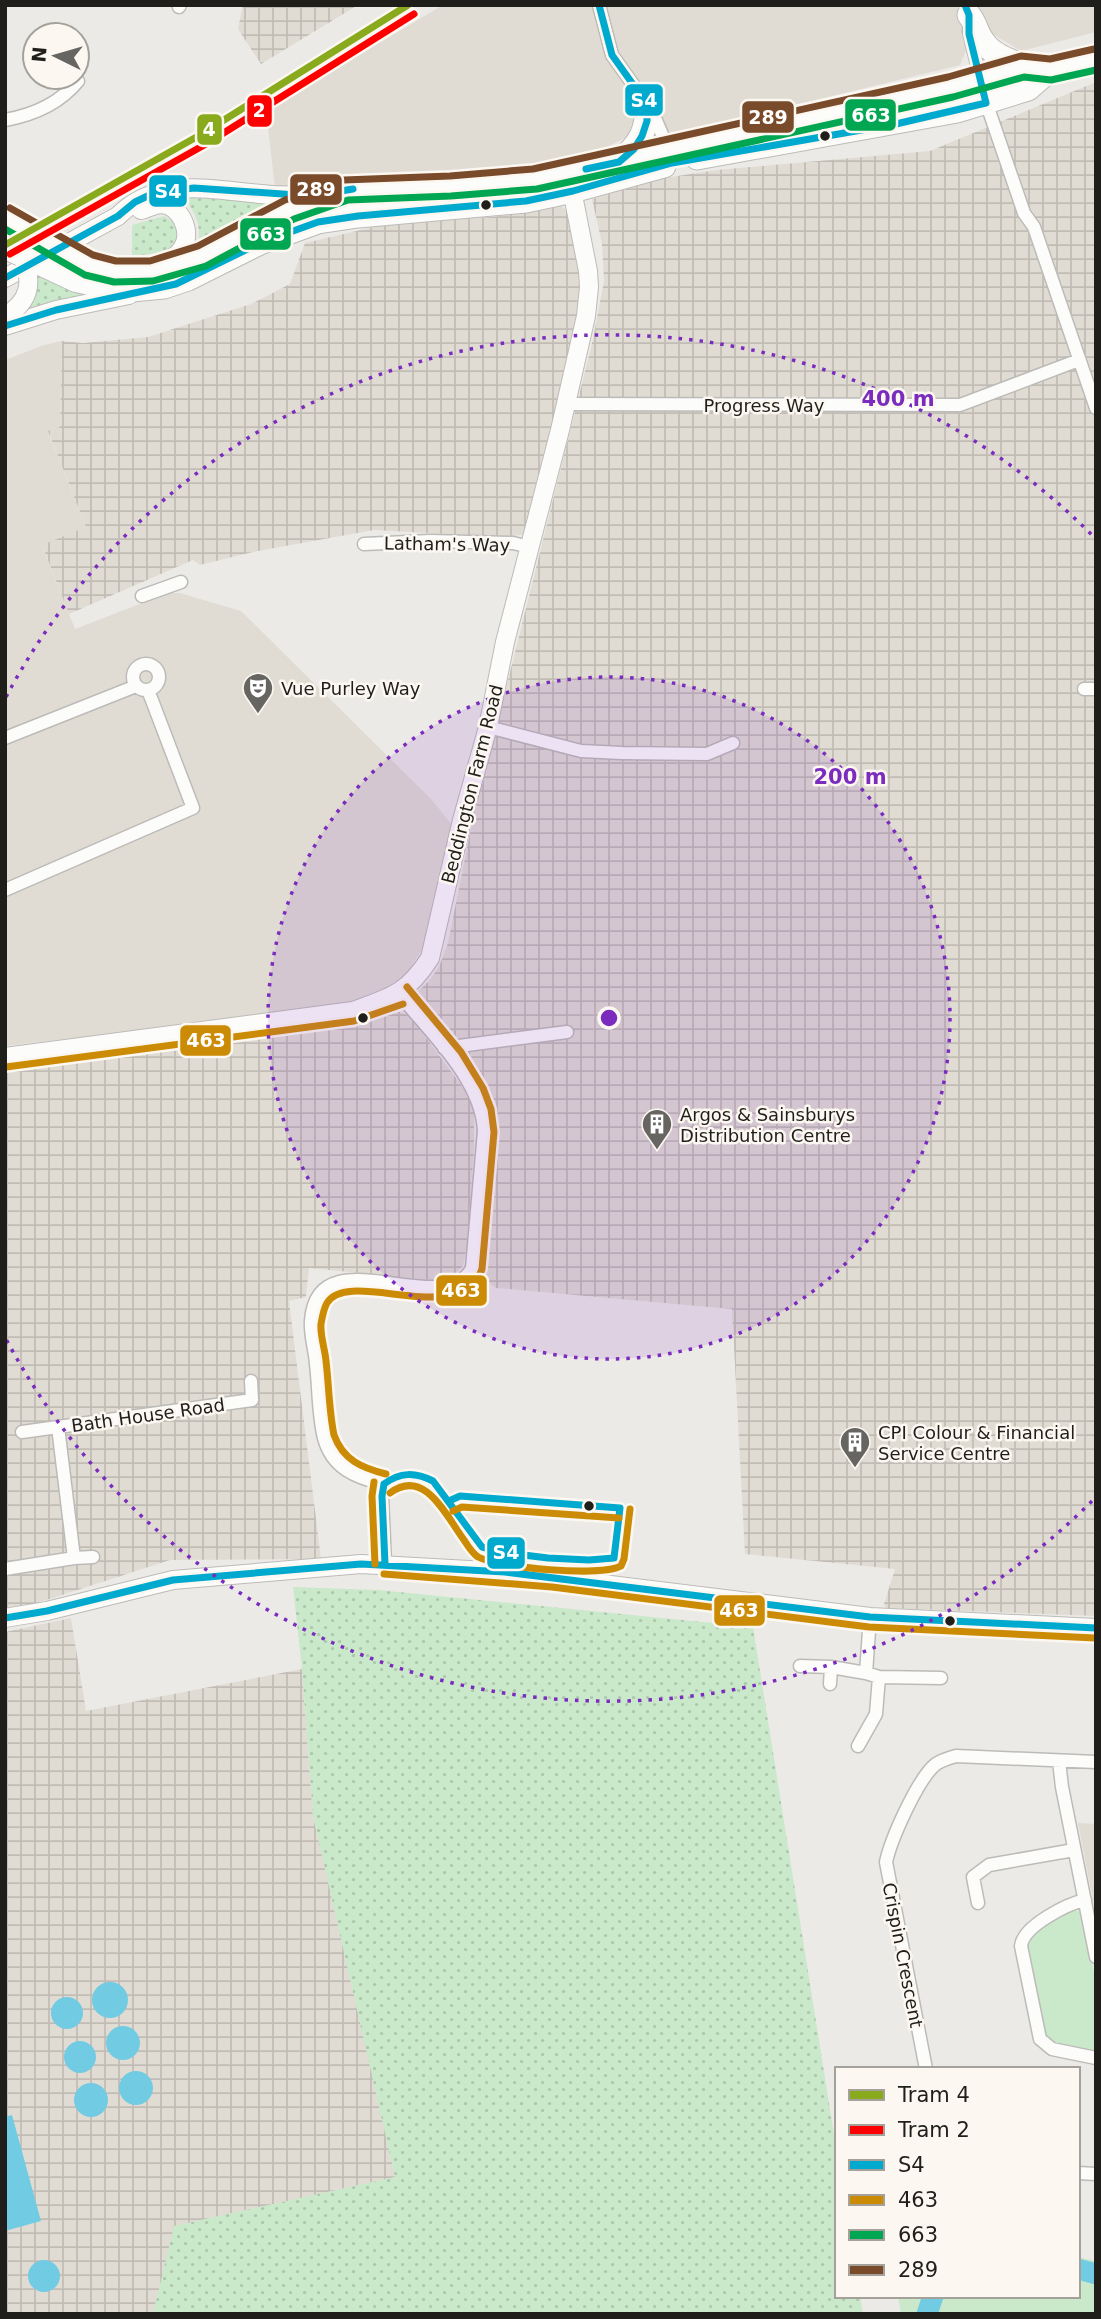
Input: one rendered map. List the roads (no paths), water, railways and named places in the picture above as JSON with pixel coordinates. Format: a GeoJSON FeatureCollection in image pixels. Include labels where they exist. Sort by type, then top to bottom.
{"type":"FeatureCollection","features":[{"type":"Feature","properties":{"kind":"highway"},"geometry":{"type":"LineString","coordinates":[[967,10],[982,41],[993,52],[1023,66],[1050,70],[1096,58]]}},
{"type":"Feature","properties":{"kind":"highway"},"geometry":{"type":"LineString","coordinates":[[151,281],[290,209],[346,190],[521,180],[571,182],[1023,66]]}},
{"type":"Feature","properties":{"kind":"highway"},"geometry":{"type":"LineString","coordinates":[[5,217],[104,288],[151,281],[176,284],[260,243],[318,222],[515,202],[619,162],[895,124],[957,111],[1028,89],[1050,70]]}},
{"type":"Feature","properties":{"kind":"highway"},"geometry":{"type":"LineString","coordinates":[[619,162],[634,149],[642,136],[647,121],[646,104]]}},
{"type":"Feature","properties":{"kind":"highway"},"geometry":{"type":"LineString","coordinates":[[14,252],[82,273]]}},
{"type":"Feature","properties":{"kind":"street"},"geometry":{"type":"LineString","coordinates":[[600,5],[612,55],[646,104],[671,156]]}},
{"type":"Feature","properties":{"kind":"street"},"geometry":{"type":"LineString","coordinates":[[967,10],[969,34],[986,103],[1024,213],[1034,227],[1096,408]]}},
{"type":"Feature","properties":{"kind":"street"},"geometry":{"type":"LineString","coordinates":[[5,120],[30,113],[59,100],[68,91]]}},
{"type":"Feature","properties":{"kind":"street","name":"Beddington Farm Road"},"geometry":{"type":"LineString","coordinates":[[5,1057],[353,1011],[399,994],[419,974],[430,958],[586,316],[589,287],[586,255],[571,182]]}},
{"type":"Feature","properties":{"kind":"street"},"geometry":{"type":"LineString","coordinates":[[118,216],[130,204],[149,195],[186,187],[274,195],[333,194]]}},
{"type":"Feature","properties":{"kind":"street"},"geometry":{"type":"LineString","coordinates":[[5,278],[118,216],[161,204],[181,216],[187,231],[184,246],[151,281],[5,326]]}},
{"type":"Feature","properties":{"kind":"street"},"geometry":{"type":"LineString","coordinates":[[5,316],[21,305],[28,292],[29,276],[14,252]]}},
{"type":"Feature","properties":{"kind":"street","name":"Progress Way"},"geometry":{"type":"LineString","coordinates":[[566,404],[960,405],[1079,360]]}},
{"type":"Feature","properties":{"kind":"street","name":"Latham's Way"},"geometry":{"type":"LineString","coordinates":[[364,544],[430,541],[513,543],[530,547]]}},
{"type":"Feature","properties":{"kind":"street"},"geometry":{"type":"LineString","coordinates":[[142,596],[181,582]]}},
{"type":"Feature","properties":{"kind":"street"},"geometry":{"type":"LineString","coordinates":[[5,738],[142,688],[193,808],[5,890]]}},
{"type":"Feature","properties":{"kind":"street"},"geometry":{"type":"LineString","coordinates":[[488,727],[581,751],[707,754],[733,743]]}},
{"type":"Feature","properties":{"kind":"street"},"geometry":{"type":"LineString","coordinates":[[385,1564],[382,1508],[384,1484],[348,1473],[339,1466],[327,1448],[320,1414],[311,1319],[320,1295],[345,1280],[449,1287],[468,1277],[472,1268],[484,1131],[483,1111],[475,1091],[444,1048],[399,994]]}},
{"type":"Feature","properties":{"kind":"street"},"geometry":{"type":"LineString","coordinates":[[444,1048],[567,1032]]}},
{"type":"Feature","properties":{"kind":"street","name":"Bath House Road"},"geometry":{"type":"LineString","coordinates":[[74,1559],[58,1427],[252,1400],[251,1381]]}},
{"type":"Feature","properties":{"kind":"street"},"geometry":{"type":"LineString","coordinates":[[22,1432],[58,1427]]}},
{"type":"Feature","properties":{"kind":"street"},"geometry":{"type":"LineString","coordinates":[[5,1569],[93,1557]]}},
{"type":"Feature","properties":{"kind":"street"},"geometry":{"type":"LineString","coordinates":[[5,1618],[47,1611],[173,1580],[385,1564],[553,1577],[870,1617],[1096,1628]]}},
{"type":"Feature","properties":{"kind":"street"},"geometry":{"type":"LineString","coordinates":[[858,1746],[876,1714],[870,1617]]}},
{"type":"Feature","properties":{"kind":"street"},"geometry":{"type":"LineString","coordinates":[[800,1666],[831,1667],[873,1675],[941,1678]]}},
{"type":"Feature","properties":{"kind":"street"},"geometry":{"type":"LineString","coordinates":[[830,1684],[831,1667]]}},
{"type":"Feature","properties":{"kind":"street","name":"Crispin Crescent"},"geometry":{"type":"LineString","coordinates":[[926,2067],[886,1862],[890,1846],[916,1791],[929,1771],[938,1763],[957,1756],[1096,1762]]}},
{"type":"Feature","properties":{"kind":"street"},"geometry":{"type":"LineString","coordinates":[[1059,1761],[1096,1957]]}},
{"type":"Feature","properties":{"kind":"street"},"geometry":{"type":"LineString","coordinates":[[978,1903],[973,1877],[989,1865],[1074,1850]]}},
{"type":"Feature","properties":{"kind":"street"},"geometry":{"type":"LineString","coordinates":[[1085,1900],[1064,1907],[1031,1929],[1023,1937],[1021,1946],[1040,2039],[1052,2049],[1096,2058]]}},
{"type":"Feature","properties":{"kind":"water"},"geometry":{"type":"Polygon","coordinates":[[[110,1982],[122,1988],[128,2000],[122,2012],[110,2018],[98,2012],[92,2000],[98,1988],[110,1982]]]}},
{"type":"Feature","properties":{"kind":"water"},"geometry":{"type":"Polygon","coordinates":[[[67,1997],[78,2002],[83,2013],[78,2024],[67,2029],[56,2024],[51,2013],[56,2002],[67,1997]]]}},
{"type":"Feature","properties":{"kind":"water"},"geometry":{"type":"Polygon","coordinates":[[[123,2026],[135,2031],[140,2043],[135,2055],[123,2060],[111,2055],[106,2043],[111,2031],[123,2026]]]}},
{"type":"Feature","properties":{"kind":"water"},"geometry":{"type":"Polygon","coordinates":[[[80,2041],[92,2045],[96,2057],[92,2069],[80,2073],[68,2069],[64,2057],[68,2045],[80,2041]]]}},
{"type":"Feature","properties":{"kind":"water"},"geometry":{"type":"Polygon","coordinates":[[[136,2071],[148,2076],[153,2088],[148,2100],[136,2105],[124,2100],[119,2088],[124,2076],[136,2071]]]}},
{"type":"Feature","properties":{"kind":"water"},"geometry":{"type":"Polygon","coordinates":[[[91,2083],[103,2088],[108,2100],[103,2112],[91,2117],[79,2112],[74,2100],[79,2088],[91,2083]]]}},
{"type":"Feature","properties":{"kind":"water"},"geometry":{"type":"Polygon","coordinates":[[[12,2115],[41,2221],[5,2231],[5,2117],[12,2115]]]}},
{"type":"Feature","properties":{"kind":"water"},"geometry":{"type":"Polygon","coordinates":[[[44,2260],[55,2265],[60,2276],[55,2287],[44,2292],[33,2287],[28,2276],[33,2265],[44,2260]]]}},
{"type":"Feature","properties":{"kind":"waterway"},"geometry":{"type":"LineString","coordinates":[[1080,2270],[1096,2274]]}},
{"type":"Feature","properties":{"kind":"waterway"},"geometry":{"type":"LineString","coordinates":[[927,2314],[932,2298]]}},
{"type":"Feature","properties":{"kind":"tram line","name":"4"},"geometry":{"type":"LineString","coordinates":[[5,245],[200,135],[408,5]]}},
{"type":"Feature","properties":{"kind":"tram line","name":"2"},"geometry":{"type":"LineString","coordinates":[[10,254],[206,144],[414,14]]}},
{"type":"Feature","properties":{"kind":"place","name":"Vue Purley Way"},"geometry":{"type":"Point","coordinates":[258,715]}},
{"type":"Feature","properties":{"kind":"place","name":"Argos & Sainsburys Distribution Centre"},"geometry":{"type":"Point","coordinates":[657,1151]}},
{"type":"Feature","properties":{"kind":"place","name":"CPI Colour & Financial Service Centre"},"geometry":{"type":"Point","coordinates":[855,1469]}}]}
